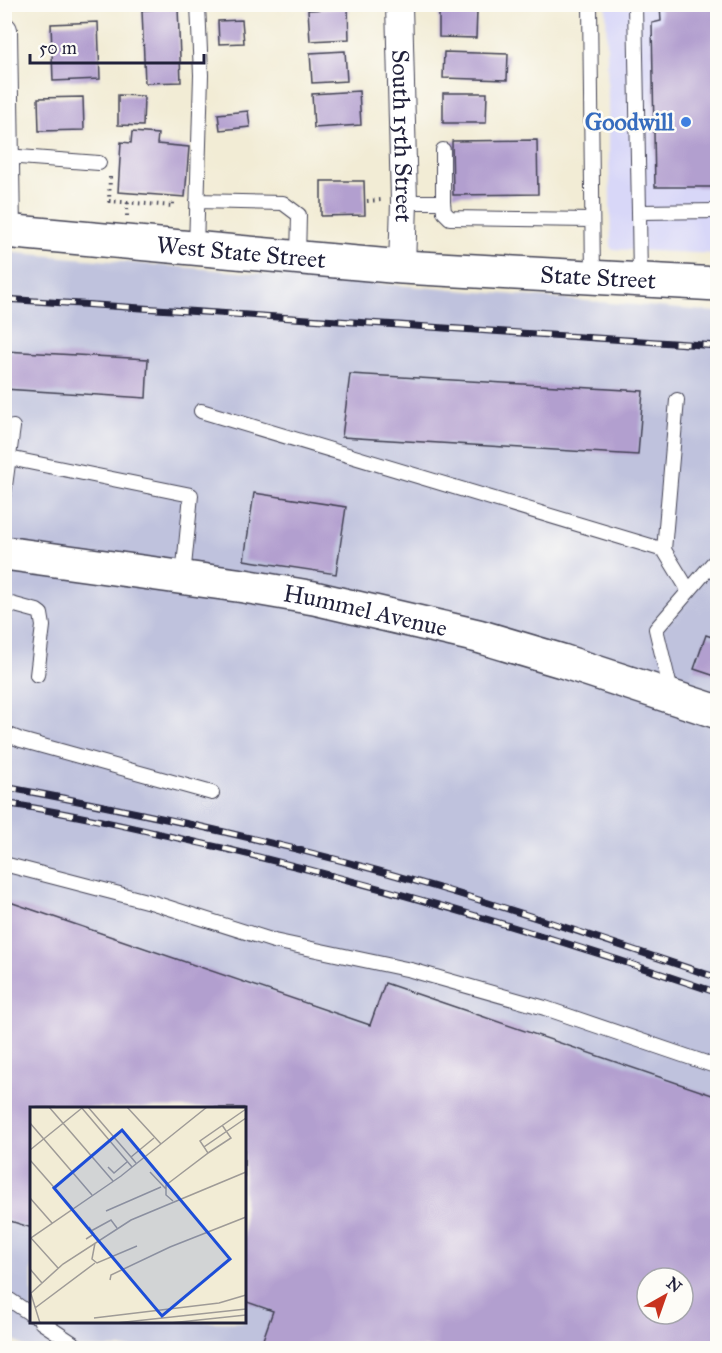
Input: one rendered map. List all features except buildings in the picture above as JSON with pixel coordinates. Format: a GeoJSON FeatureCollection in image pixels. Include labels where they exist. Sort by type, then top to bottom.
{"type":"FeatureCollection","features":[{"type":"Feature","properties":{"kind":"main road","name":"West State Street"},"geometry":{"type":"LineString","coordinates":[[6,231],[196,250],[478,273]]}},
{"type":"Feature","properties":{"kind":"main road","name":"State Street"},"geometry":{"type":"LineString","coordinates":[[478,273],[717,284]]}},
{"type":"Feature","properties":{"kind":"main road","name":"Hummel Avenue"},"geometry":{"type":"LineString","coordinates":[[4,553],[314,598],[478,636],[717,712]]}},
{"type":"Feature","properties":{"kind":"street","name":"South 15th Street"},"geometry":{"type":"LineString","coordinates":[[399,4],[404,202],[402,267]]}},
{"type":"Feature","properties":{"kind":"street"},"geometry":{"type":"LineString","coordinates":[[4,30],[6,231]]}},
{"type":"Feature","properties":{"kind":"lane"},"geometry":{"type":"LineString","coordinates":[[196,250],[201,75],[198,4]]}},
{"type":"Feature","properties":{"kind":"lane"},"geometry":{"type":"LineString","coordinates":[[590,4],[593,278]]}},
{"type":"Feature","properties":{"kind":"lane"},"geometry":{"type":"LineString","coordinates":[[634,4],[640,280]]}},
{"type":"Feature","properties":{"kind":"lane"},"geometry":{"type":"LineString","coordinates":[[443,150],[444,212],[450,218],[592,220]]}},
{"type":"Feature","properties":{"kind":"lane"},"geometry":{"type":"LineString","coordinates":[[6,156],[99,163]]}},
{"type":"Feature","properties":{"kind":"lane"},"geometry":{"type":"LineString","coordinates":[[197,201],[283,203],[299,215],[298,258]]}},
{"type":"Feature","properties":{"kind":"lane"},"geometry":{"type":"LineString","coordinates":[[404,202],[443,202]]}},
{"type":"Feature","properties":{"kind":"lane"},"geometry":{"type":"LineString","coordinates":[[639,212],[717,211]]}},
{"type":"Feature","properties":{"kind":"lane"},"geometry":{"type":"LineString","coordinates":[[677,400],[664,550],[689,591]]}},
{"type":"Feature","properties":{"kind":"lane"},"geometry":{"type":"LineString","coordinates":[[201,411],[664,550]]}},
{"type":"Feature","properties":{"kind":"lane"},"geometry":{"type":"LineString","coordinates":[[4,493],[13,426]]}},
{"type":"Feature","properties":{"kind":"lane"},"geometry":{"type":"LineString","coordinates":[[9,458],[191,495],[183,578]]}},
{"type":"Feature","properties":{"kind":"lane"},"geometry":{"type":"LineString","coordinates":[[672,697],[656,629],[713,564],[717,564]]}},
{"type":"Feature","properties":{"kind":"lane"},"geometry":{"type":"LineString","coordinates":[[4,602],[41,614],[43,626],[37,675]]}},
{"type":"Feature","properties":{"kind":"lane"},"geometry":{"type":"LineString","coordinates":[[4,733],[212,793]]}},
{"type":"Feature","properties":{"kind":"lane"},"geometry":{"type":"LineString","coordinates":[[4,864],[154,903],[274,941],[411,970],[545,1008],[717,1067]]}},
{"type":"Feature","properties":{"kind":"lane"},"geometry":{"type":"LineString","coordinates":[[4,1296],[30,1314]]}},
{"type":"Feature","properties":{"kind":"lane"},"geometry":{"type":"LineString","coordinates":[[42,1323],[80,1348]]}},
{"type":"Feature","properties":{"kind":"path"},"geometry":{"type":"LineString","coordinates":[[111,172],[109,201],[173,206],[173,200]]}},
{"type":"Feature","properties":{"kind":"path"},"geometry":{"type":"LineString","coordinates":[[127,221],[128,201]]}},
{"type":"Feature","properties":{"kind":"shaded area"},"geometry":{"type":"Polygon","coordinates":[[[606,5],[717,5],[717,254],[611,249],[606,5]]]}},
{"type":"Feature","properties":{"kind":"shaded area"},"geometry":{"type":"Polygon","coordinates":[[[4,252],[717,312],[717,1348],[26,1348],[5,1333],[4,252]]]}},
{"type":"Feature","properties":{"kind":"railway"},"geometry":{"type":"LineString","coordinates":[[4,299],[718,346]]}},
{"type":"Feature","properties":{"kind":"railway"},"geometry":{"type":"LineString","coordinates":[[4,787],[218,830],[324,856],[502,907],[718,978]]}},
{"type":"Feature","properties":{"kind":"railway"},"geometry":{"type":"LineString","coordinates":[[4,803],[59,812],[222,848],[347,880],[533,933],[718,993]]}},
{"type":"Feature","properties":{"kind":"place","name":"Goodwill"},"geometry":{"type":"Point","coordinates":[686,122]}}]}
